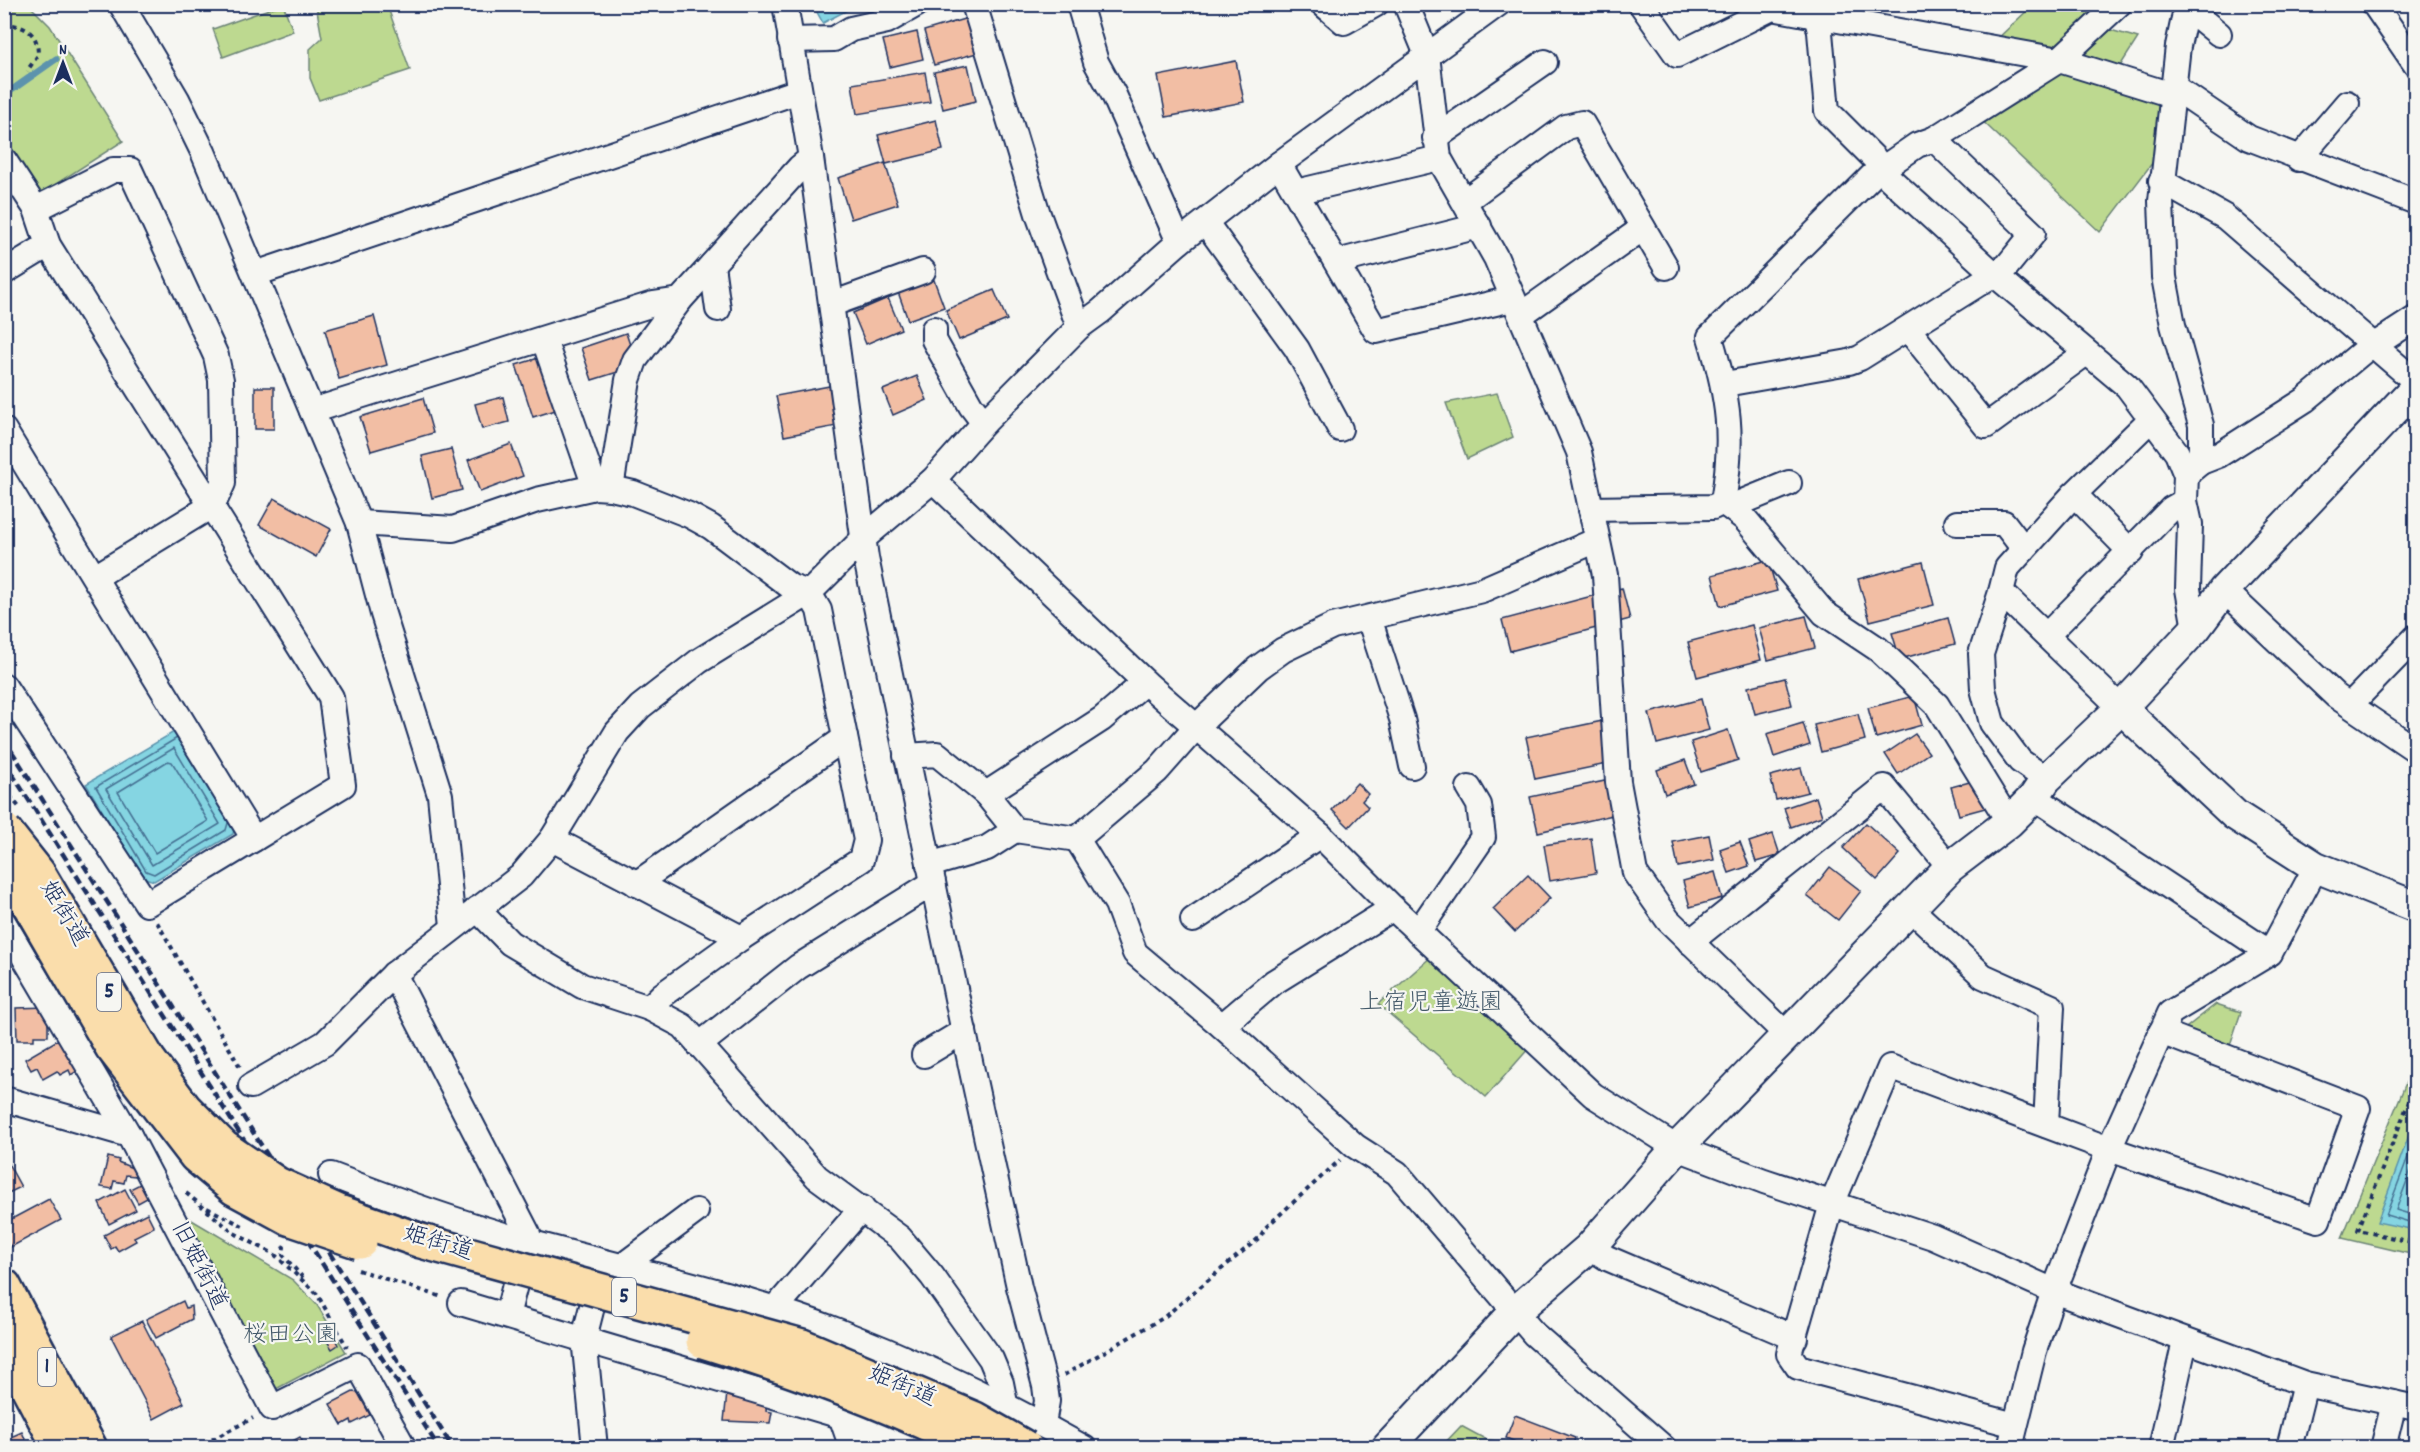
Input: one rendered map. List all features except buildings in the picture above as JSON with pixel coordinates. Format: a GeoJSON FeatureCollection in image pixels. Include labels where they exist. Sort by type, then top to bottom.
{"type":"FeatureCollection","features":[{"type":"Feature","properties":{"kind":"main road","name":"姫街道"},"geometry":{"type":"LineString","coordinates":[[4,830],[38,873],[148,1059],[185,1109],[223,1147],[277,1184],[339,1212],[421,1241],[802,1346],[975,1419],[1034,1436]]}},
{"type":"Feature","properties":{"kind":"main road","name":"姫街道"},"geometry":{"type":"LineString","coordinates":[[4,869],[22,892],[112,1047],[196,1156],[234,1188],[289,1218],[420,1263],[669,1331],[797,1370],[939,1427],[978,1448]]}},
{"type":"Feature","properties":{"kind":"main road","name":"1"},"geometry":{"type":"LineString","coordinates":[[4,1286],[90,1448]]}},
{"type":"Feature","properties":{"kind":"main road","name":"1"},"geometry":{"type":"LineString","coordinates":[[4,1342],[60,1448]]}},
{"type":"Feature","properties":{"kind":"street"},"geometry":{"type":"LineString","coordinates":[[121,4],[177,99],[203,152],[359,523],[383,614],[440,795],[453,926]]}},
{"type":"Feature","properties":{"kind":"street"},"geometry":{"type":"LineString","coordinates":[[785,4],[811,158],[865,537],[866,558],[1019,1287],[1045,1386],[1047,1401],[1034,1436]]}},
{"type":"Feature","properties":{"kind":"street"},"geometry":{"type":"LineString","coordinates":[[790,39],[834,39],[851,29],[887,21],[917,4]]}},
{"type":"Feature","properties":{"kind":"street"},"geometry":{"type":"LineString","coordinates":[[974,4],[1038,214],[1079,327]]}},
{"type":"Feature","properties":{"kind":"street"},"geometry":{"type":"LineString","coordinates":[[1079,4],[1096,62],[1114,95],[1179,242]]}},
{"type":"Feature","properties":{"kind":"street"},"geometry":{"type":"LineString","coordinates":[[1323,4],[1344,22],[1376,4]]}},
{"type":"Feature","properties":{"kind":"street"},"geometry":{"type":"LineString","coordinates":[[1406,4],[1427,55],[1437,148],[1479,226],[1517,307],[1579,452],[1605,575],[1618,782],[1635,873],[1668,920],[1787,1035]]}},
{"type":"Feature","properties":{"kind":"street"},"geometry":{"type":"LineString","coordinates":[[251,1086],[326,1043],[394,974],[453,926],[521,876],[552,839],[617,732],[640,708],[699,661],[809,593],[865,537],[933,480],[984,423],[1079,327],[1101,311],[1179,242],[1279,164],[1498,4]]}},
{"type":"Feature","properties":{"kind":"street"},"geometry":{"type":"LineString","coordinates":[[1641,4],[1677,55],[1772,8],[1819,9],[2059,60],[2173,91],[2249,138],[2415,202]]}},
{"type":"Feature","properties":{"kind":"street"},"geometry":{"type":"LineString","coordinates":[[1726,505],[1731,440],[1725,384],[1710,337],[1882,169],[1917,145],[1934,139],[2059,60],[2120,4]]}},
{"type":"Feature","properties":{"kind":"street"},"geometry":{"type":"LineString","coordinates":[[2374,4],[2415,65]]}},
{"type":"Feature","properties":{"kind":"street"},"geometry":{"type":"LineString","coordinates":[[2195,629],[2187,589],[2190,524],[2185,501],[2201,425],[2173,325],[2164,277],[2161,181],[2178,46],[2187,6],[2219,34]]}},
{"type":"Feature","properties":{"kind":"street"},"geometry":{"type":"LineString","coordinates":[[1819,9],[1827,111],[1882,169],[1994,274],[2127,386],[2176,453],[2193,468]]}},
{"type":"Feature","properties":{"kind":"street"},"geometry":{"type":"LineString","coordinates":[[1296,192],[1437,148],[1545,62]]}},
{"type":"Feature","properties":{"kind":"street"},"geometry":{"type":"LineString","coordinates":[[255,274],[799,91]]}},
{"type":"Feature","properties":{"kind":"street"},"geometry":{"type":"LineString","coordinates":[[2299,159],[2347,103]]}},
{"type":"Feature","properties":{"kind":"street"},"geometry":{"type":"LineString","coordinates":[[1465,201],[1566,127],[1582,123],[1666,267]]}},
{"type":"Feature","properties":{"kind":"street"},"geometry":{"type":"LineString","coordinates":[[1725,384],[1849,362],[1908,329],[2007,266],[2033,234],[1934,139]]}},
{"type":"Feature","properties":{"kind":"street"},"geometry":{"type":"LineString","coordinates":[[603,488],[628,380],[635,360],[680,300],[800,167],[811,158]]}},
{"type":"Feature","properties":{"kind":"street"},"geometry":{"type":"LineString","coordinates":[[4,160],[36,209],[48,245],[148,408],[213,505],[331,697],[343,785],[147,904],[4,686]]}},
{"type":"Feature","properties":{"kind":"street"},"geometry":{"type":"LineString","coordinates":[[1279,164],[1376,331],[1517,307],[1643,228]]}},
{"type":"Feature","properties":{"kind":"street"},"geometry":{"type":"LineString","coordinates":[[36,209],[113,170],[130,170],[216,356],[220,381],[223,483],[213,505],[96,577]]}},
{"type":"Feature","properties":{"kind":"street"},"geometry":{"type":"LineString","coordinates":[[2161,181],[2225,217],[2415,382]]}},
{"type":"Feature","properties":{"kind":"street"},"geometry":{"type":"LineString","coordinates":[[1206,223],[1297,349],[1340,429]]}},
{"type":"Feature","properties":{"kind":"street"},"geometry":{"type":"LineString","coordinates":[[1337,262],[1479,226]]}},
{"type":"Feature","properties":{"kind":"street"},"geometry":{"type":"LineString","coordinates":[[4,272],[48,245]]}},
{"type":"Feature","properties":{"kind":"street"},"geometry":{"type":"LineString","coordinates":[[712,265],[718,309]]}},
{"type":"Feature","properties":{"kind":"street"},"geometry":{"type":"LineString","coordinates":[[832,304],[924,272]]}},
{"type":"Feature","properties":{"kind":"street"},"geometry":{"type":"LineString","coordinates":[[312,411],[653,304],[680,300]]}},
{"type":"Feature","properties":{"kind":"street"},"geometry":{"type":"LineString","coordinates":[[2193,468],[2219,455],[2305,400],[2372,346],[2415,318]]}},
{"type":"Feature","properties":{"kind":"street"},"geometry":{"type":"LineString","coordinates":[[934,328],[934,340],[971,406],[984,423]]}},
{"type":"Feature","properties":{"kind":"street"},"geometry":{"type":"LineString","coordinates":[[1908,329],[1986,426],[2086,352]]}},
{"type":"Feature","properties":{"kind":"street"},"geometry":{"type":"LineString","coordinates":[[544,340],[603,488]]}},
{"type":"Feature","properties":{"kind":"street"},"geometry":{"type":"LineString","coordinates":[[1387,1448],[1516,1311],[1590,1247],[1677,1149],[1950,867],[2009,822],[2121,708],[2195,629],[2224,590],[2415,387]]}},
{"type":"Feature","properties":{"kind":"street"},"geometry":{"type":"LineString","coordinates":[[2150,420],[2074,494],[2007,568],[1981,654],[1983,689],[1992,723],[2040,788],[2270,953]]}},
{"type":"Feature","properties":{"kind":"street"},"geometry":{"type":"LineString","coordinates":[[4,430],[96,577],[254,839]]}},
{"type":"Feature","properties":{"kind":"street"},"geometry":{"type":"LineString","coordinates":[[933,480],[1196,728],[1320,835],[1418,932],[1593,1095],[1677,1149],[1933,1237],[2054,1291],[2305,1384],[2404,1405],[2383,1448]]}},
{"type":"Feature","properties":{"kind":"street"},"geometry":{"type":"LineString","coordinates":[[1591,509],[1713,507],[1726,505],[1789,483]]}},
{"type":"Feature","properties":{"kind":"street"},"geometry":{"type":"LineString","coordinates":[[359,523],[453,529],[537,500],[603,488],[654,500],[689,515],[711,527],[791,587],[809,593],[819,610],[866,840],[861,860],[741,938],[662,995],[649,1008]]}},
{"type":"Feature","properties":{"kind":"street"},"geometry":{"type":"LineString","coordinates":[[2074,494],[2131,552]]}},
{"type":"Feature","properties":{"kind":"street"},"geometry":{"type":"LineString","coordinates":[[2047,635],[2171,509],[2185,501]]}},
{"type":"Feature","properties":{"kind":"street"},"geometry":{"type":"LineString","coordinates":[[1726,505],[1745,519],[1824,613],[1878,649],[1937,705],[2009,822]]}},
{"type":"Feature","properties":{"kind":"street"},"geometry":{"type":"LineString","coordinates":[[1957,523],[2004,523],[2024,549]]}},
{"type":"Feature","properties":{"kind":"street"},"geometry":{"type":"LineString","coordinates":[[699,1044],[798,968],[931,874],[987,848],[1015,830],[1077,839],[1157,771],[1196,728],[1258,668],[1283,650],[1333,626],[1482,590],[1598,540]]}},
{"type":"Feature","properties":{"kind":"street"},"geometry":{"type":"LineString","coordinates":[[2224,590],[2337,696],[2415,750]]}},
{"type":"Feature","properties":{"kind":"street"},"geometry":{"type":"LineString","coordinates":[[2001,592],[2235,815],[2316,867],[2415,907]]}},
{"type":"Feature","properties":{"kind":"street"},"geometry":{"type":"LineString","coordinates":[[1369,618],[1402,719],[1412,766]]}},
{"type":"Feature","properties":{"kind":"street"},"geometry":{"type":"LineString","coordinates":[[2350,705],[2415,637]]}},
{"type":"Feature","properties":{"kind":"street"},"geometry":{"type":"LineString","coordinates":[[986,794],[1102,719],[1146,682]]}},
{"type":"Feature","properties":{"kind":"street"},"geometry":{"type":"LineString","coordinates":[[636,884],[844,738]]}},
{"type":"Feature","properties":{"kind":"street"},"geometry":{"type":"LineString","coordinates":[[906,756],[937,754],[986,794],[1015,830]]}},
{"type":"Feature","properties":{"kind":"street"},"geometry":{"type":"LineString","coordinates":[[1690,942],[1884,787],[1950,867]]}},
{"type":"Feature","properties":{"kind":"street"},"geometry":{"type":"LineString","coordinates":[[1418,932],[1483,837],[1479,805],[1469,788]]}},
{"type":"Feature","properties":{"kind":"street"},"geometry":{"type":"LineString","coordinates":[[1193,920],[1320,835]]}},
{"type":"Feature","properties":{"kind":"street"},"geometry":{"type":"LineString","coordinates":[[552,839],[741,938]]}},
{"type":"Feature","properties":{"kind":"street"},"geometry":{"type":"LineString","coordinates":[[1077,839],[1117,904],[1135,953],[1222,1026],[1355,1146],[1397,1173],[1534,1334],[1664,1448]]}},
{"type":"Feature","properties":{"kind":"street"},"geometry":{"type":"LineString","coordinates":[[2162,1032],[2358,1108],[2318,1220],[2109,1149],[1890,1067],[1832,1204],[1789,1354],[1798,1367],[2012,1436],[2054,1291],[2109,1149],[2170,1013],[2270,953],[2316,867]]}},
{"type":"Feature","properties":{"kind":"street"},"geometry":{"type":"LineString","coordinates":[[1222,1026],[1274,982],[1393,908]]}},
{"type":"Feature","properties":{"kind":"street"},"geometry":{"type":"LineString","coordinates":[[1910,908],[1983,976],[2052,1007],[2046,1125]]}},
{"type":"Feature","properties":{"kind":"street"},"geometry":{"type":"LineString","coordinates":[[477,909],[510,943],[582,986],[649,1008],[682,1026],[817,1177],[862,1208],[900,1239],[932,1276],[991,1359],[1001,1383],[1005,1403]]}},
{"type":"Feature","properties":{"kind":"street","name":"旧姫街道"},"geometry":{"type":"LineString","coordinates":[[4,923],[129,1135],[272,1408]]}},
{"type":"Feature","properties":{"kind":"street"},"geometry":{"type":"LineString","coordinates":[[394,974],[528,1234],[507,1316]]}},
{"type":"Feature","properties":{"kind":"street"},"geometry":{"type":"LineString","coordinates":[[924,1054],[964,1030]]}},
{"type":"Feature","properties":{"kind":"street"},"geometry":{"type":"LineString","coordinates":[[4,1099],[129,1135]]}},
{"type":"Feature","properties":{"kind":"street"},"geometry":{"type":"LineString","coordinates":[[331,1175],[400,1202],[526,1241],[774,1310],[838,1331],[1005,1403],[1034,1436],[1084,1448]]}},
{"type":"Feature","properties":{"kind":"street"},"geometry":{"type":"LineString","coordinates":[[774,1310],[862,1208]]}},
{"type":"Feature","properties":{"kind":"street"},"geometry":{"type":"LineString","coordinates":[[595,1448],[584,1338],[612,1264],[696,1211]]}},
{"type":"Feature","properties":{"kind":"street"},"geometry":{"type":"LineString","coordinates":[[1590,1247],[1607,1258],[1795,1338]]}},
{"type":"Feature","properties":{"kind":"street"},"geometry":{"type":"LineString","coordinates":[[452,1300],[841,1416],[911,1448]]}},
{"type":"Feature","properties":{"kind":"street"},"geometry":{"type":"LineString","coordinates":[[2161,1448],[2185,1341]]}},
{"type":"Feature","properties":{"kind":"street"},"geometry":{"type":"LineString","coordinates":[[272,1408],[358,1365],[404,1448]]}},
{"type":"Feature","properties":{"kind":"street"},"geometry":{"type":"LineString","coordinates":[[2289,1448],[2305,1384]]}},
{"type":"Feature","properties":{"kind":"street"},"geometry":{"type":"LineString","coordinates":[[841,1416],[852,1448]]}},
{"type":"Feature","properties":{"kind":"path"},"geometry":{"type":"LineString","coordinates":[[4,23],[15,23],[30,30],[37,40],[38,55],[27,71]]}},
{"type":"Feature","properties":{"kind":"path"},"geometry":{"type":"LineString","coordinates":[[147,904],[251,1086]]}},
{"type":"Feature","properties":{"kind":"path"},"geometry":{"type":"LineString","coordinates":[[2415,1084],[2358,1230],[2415,1243]]}},
{"type":"Feature","properties":{"kind":"path"},"geometry":{"type":"LineString","coordinates":[[1045,1386],[1163,1318],[1260,1237],[1265,1228],[1355,1146]]}},
{"type":"Feature","properties":{"kind":"path"},"geometry":{"type":"LineString","coordinates":[[184,1191],[234,1233],[274,1254],[317,1294]]}},
{"type":"Feature","properties":{"kind":"path"},"geometry":{"type":"LineString","coordinates":[[284,1247],[284,1255],[317,1294],[358,1365]]}},
{"type":"Feature","properties":{"kind":"path"},"geometry":{"type":"LineString","coordinates":[[357,1270],[452,1300]]}},
{"type":"Feature","properties":{"kind":"path"},"geometry":{"type":"LineString","coordinates":[[196,1448],[272,1408]]}},
{"type":"Feature","properties":{"kind":"green space"},"geometry":{"type":"Polygon","coordinates":[[[283,4],[293,31],[223,57],[213,29],[283,4]]]}},
{"type":"Feature","properties":{"kind":"green space"},"geometry":{"type":"Polygon","coordinates":[[[5,5],[29,5],[50,26],[123,141],[42,193],[36,192],[5,142],[5,5]]]}},
{"type":"Feature","properties":{"kind":"green space"},"geometry":{"type":"Polygon","coordinates":[[[316,5],[387,5],[410,70],[319,100],[310,78],[310,49],[322,38],[316,5]]]}},
{"type":"Feature","properties":{"kind":"green space"},"geometry":{"type":"Polygon","coordinates":[[[2033,5],[2114,5],[2062,51],[1993,43],[2033,5]]]}},
{"type":"Feature","properties":{"kind":"green space"},"geometry":{"type":"Polygon","coordinates":[[[2100,27],[2138,38],[2115,74],[2065,59],[2100,27]]]}},
{"type":"Feature","properties":{"kind":"green space"},"geometry":{"type":"Polygon","coordinates":[[[2057,68],[2161,100],[2156,158],[2100,232],[1977,116],[2057,68]]]}},
{"type":"Feature","properties":{"kind":"green space"},"geometry":{"type":"Polygon","coordinates":[[[1497,393],[1513,437],[1467,459],[1446,403],[1497,393]]]}},
{"type":"Feature","properties":{"kind":"green space","name":"上宿児童遊園"},"geometry":{"type":"Polygon","coordinates":[[[1432,956],[1530,1047],[1486,1097],[1378,1004],[1432,956]]]}},
{"type":"Feature","properties":{"kind":"green space"},"geometry":{"type":"Polygon","coordinates":[[[2216,1004],[2241,1012],[2229,1048],[2182,1031],[2216,1004]]]}},
{"type":"Feature","properties":{"kind":"green space"},"geometry":{"type":"Polygon","coordinates":[[[2415,1061],[2415,1255],[2342,1238],[2415,1061]]]}},
{"type":"Feature","properties":{"kind":"green space","name":"桜田公園"},"geometry":{"type":"Polygon","coordinates":[[[185,1216],[293,1280],[317,1305],[346,1352],[276,1389],[185,1216]]]}},
{"type":"Feature","properties":{"kind":"green space"},"geometry":{"type":"Polygon","coordinates":[[[1461,1426],[1487,1440],[1508,1442],[1517,1447],[1441,1447],[1461,1426]]]}},
{"type":"Feature","properties":{"kind":"water"},"geometry":{"type":"Polygon","coordinates":[[[813,4],[857,5],[823,23],[813,4]]]}},
{"type":"Feature","properties":{"kind":"water"},"geometry":{"type":"Polygon","coordinates":[[[179,729],[235,822],[233,834],[154,881],[142,877],[86,784],[179,729]]]}},
{"type":"Feature","properties":{"kind":"water"},"geometry":{"type":"Polygon","coordinates":[[[2415,1119],[2415,1230],[2377,1222],[2415,1119]]]}},
{"type":"Feature","properties":{"kind":"waterway"},"geometry":{"type":"LineString","coordinates":[[9,92],[56,59]]}},
{"type":"Feature","properties":{"kind":"railway"},"geometry":{"type":"LineString","coordinates":[[4,739],[453,1448]]}},
{"type":"Feature","properties":{"kind":"railway"},"geometry":{"type":"LineString","coordinates":[[4,761],[439,1448]]}}]}
